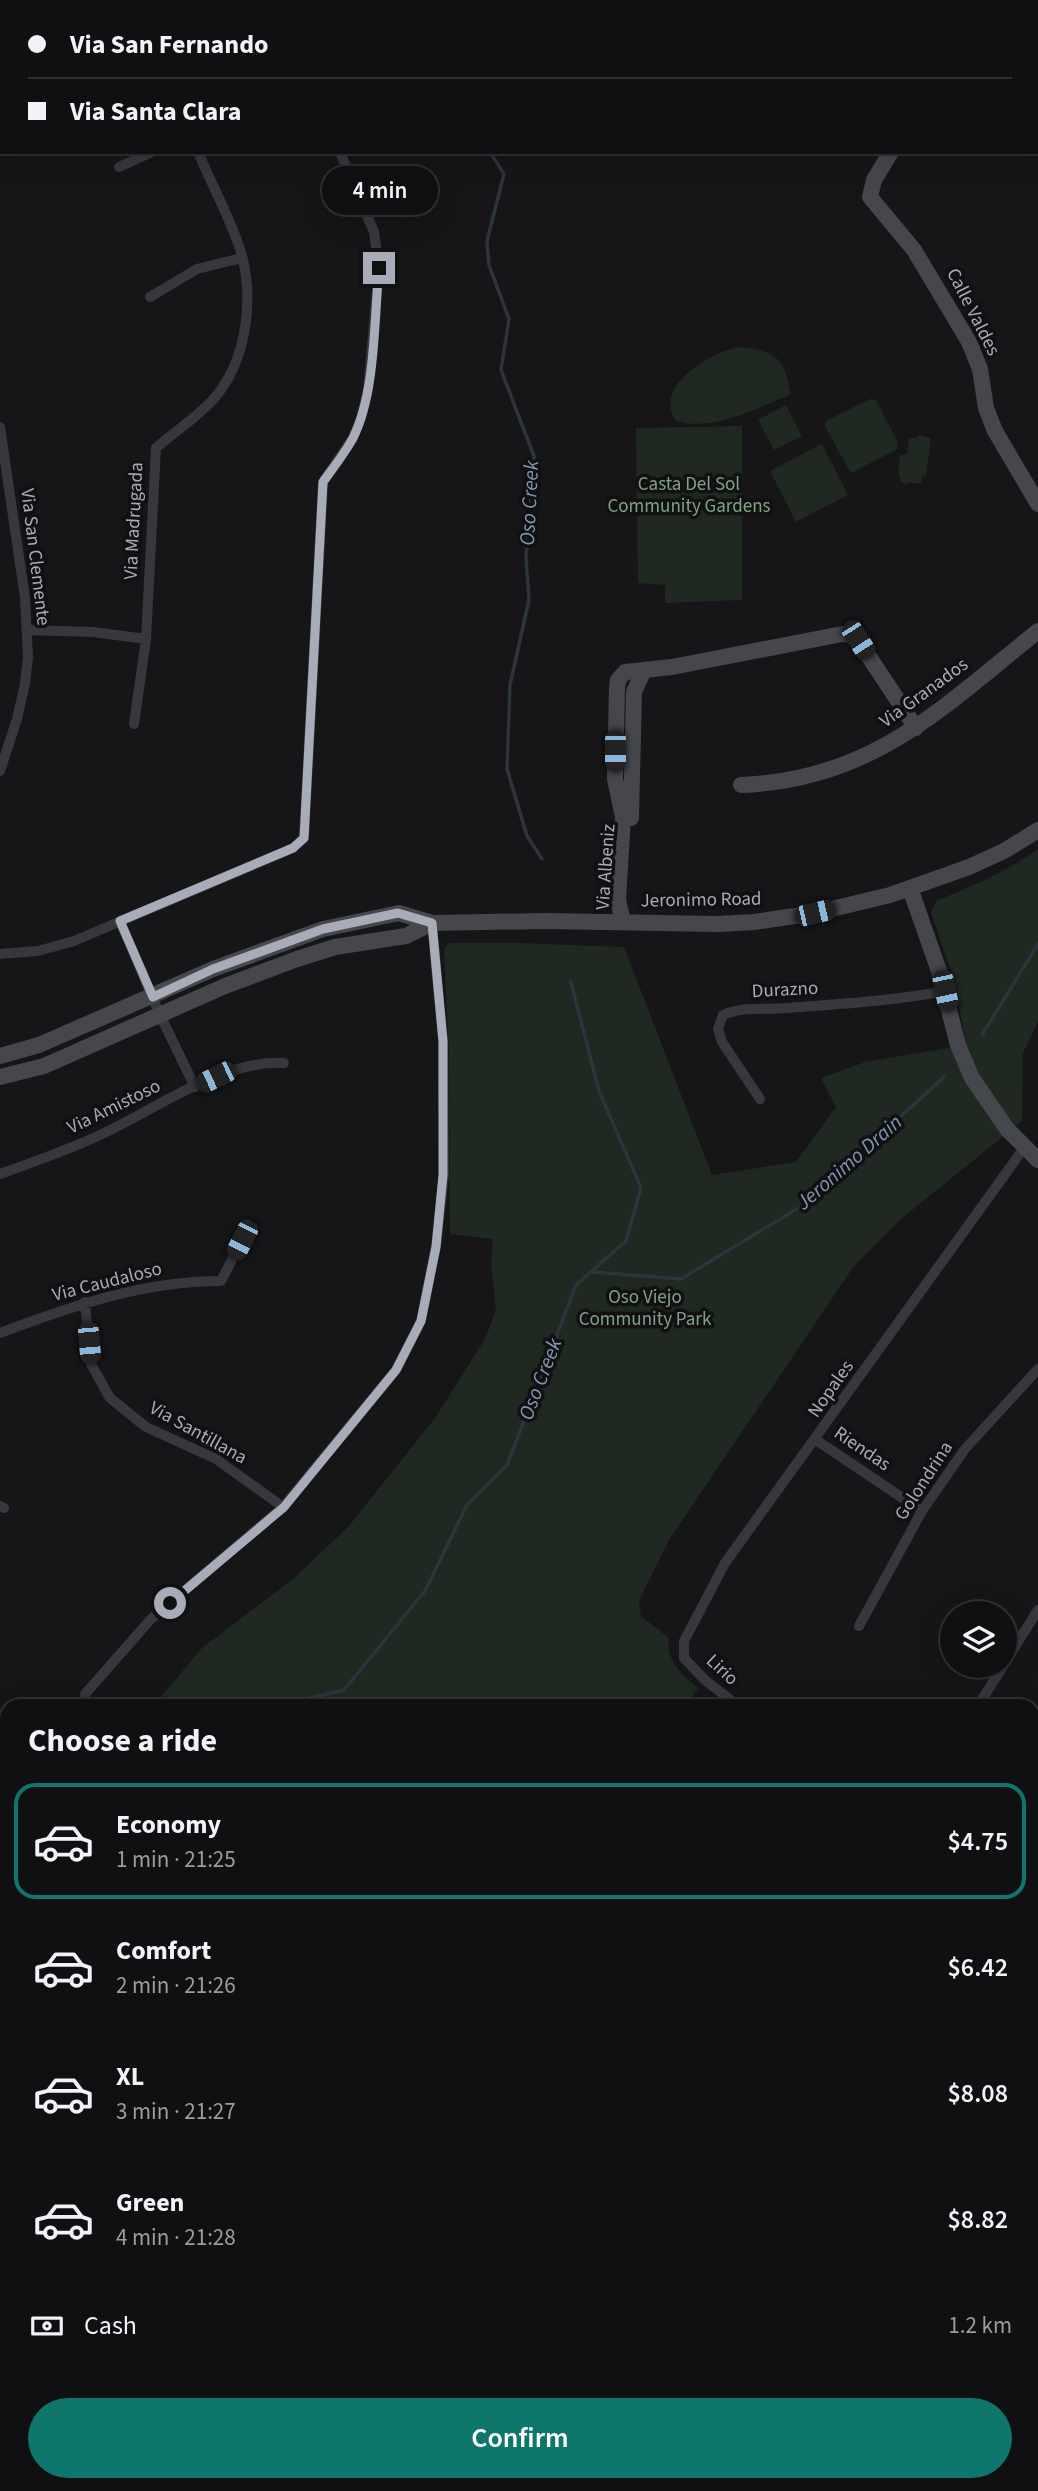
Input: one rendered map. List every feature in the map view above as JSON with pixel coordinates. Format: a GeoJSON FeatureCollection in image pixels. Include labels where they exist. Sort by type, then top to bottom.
{"type":"FeatureCollection","features":[{"type":"Feature","properties":{"kind":"street"},"geometry":{"type":"LineString","coordinates":[[119,167],[148,154]]}},
{"type":"Feature","properties":{"kind":"street","name":"Via Madrugada"},"geometry":{"type":"LineString","coordinates":[[134,724],[146,639],[156,448],[197,415],[216,396],[229,377],[244,332],[247,308],[242,258],[199,154]]}},
{"type":"Feature","properties":{"kind":"street"},"geometry":{"type":"LineString","coordinates":[[0,954],[38,951],[74,941],[293,848],[304,838],[323,482],[353,439],[361,418],[368,390],[379,268],[374,232],[341,154]]}},
{"type":"Feature","properties":{"kind":"street","name":"Calle Valdes"},"geometry":{"type":"LineString","coordinates":[[890,154],[874,180],[870,197],[914,250],[969,342],[980,369],[986,408],[995,431],[1038,504]]}},
{"type":"Feature","properties":{"kind":"street"},"geometry":{"type":"LineString","coordinates":[[150,297],[197,269],[242,258]]}},
{"type":"Feature","properties":{"kind":"street","name":"Via San Clemente"},"geometry":{"type":"LineString","coordinates":[[0,428],[27,630],[25,684],[0,771]]}},
{"type":"Feature","properties":{"kind":"street"},"geometry":{"type":"LineString","coordinates":[[27,630],[93,632],[146,639]]}},
{"type":"Feature","properties":{"kind":"street","name":"Via Granados"},"geometry":{"type":"LineString","coordinates":[[741,785],[785,782],[872,754],[916,729],[1038,631]]}},
{"type":"Feature","properties":{"kind":"street","name":"Via Albeniz"},"geometry":{"type":"LineString","coordinates":[[623,922],[618,900],[623,817],[615,779],[615,729],[617,688],[621,675],[625,672],[680,666],[842,634],[851,635],[858,640],[916,729]]}},
{"type":"Feature","properties":{"kind":"street","name":"Via Albeniz"},"geometry":{"type":"LineString","coordinates":[[623,922],[627,900],[634,692],[644,670]]}},
{"type":"Feature","properties":{"kind":"street"},"geometry":{"type":"LineString","coordinates":[[615,729],[634,729]]}},
{"type":"Feature","properties":{"kind":"street","name":"Jeronimo Road"},"geometry":{"type":"LineString","coordinates":[[0,1056],[39,1045],[213,969],[323,929],[398,913],[432,923],[754,922],[815,913],[910,888],[1004,851],[1038,830]]}},
{"type":"Feature","properties":{"kind":"street"},"geometry":{"type":"LineString","coordinates":[[910,888],[945,991],[958,1045],[972,1078],[994,1113],[1024,1149],[1038,1160]]}},
{"type":"Feature","properties":{"kind":"street"},"geometry":{"type":"LineString","coordinates":[[120,921],[160,1015],[195,1087]]}},
{"type":"Feature","properties":{"kind":"street"},"geometry":{"type":"LineString","coordinates":[[85,1694],[151,1619],[284,1507],[396,1370],[421,1321],[436,1247],[443,1175],[443,1041],[432,923]]}},
{"type":"Feature","properties":{"kind":"street","name":"Jeronimo Road"},"geometry":{"type":"LineString","coordinates":[[0,1077],[44,1066],[297,959],[335,947],[406,936],[432,923]]}},
{"type":"Feature","properties":{"kind":"street","name":"Durazno"},"geometry":{"type":"LineString","coordinates":[[760,1099],[722,1042],[718,1030],[723,1016],[736,1009],[769,1010],[894,1000],[945,991]]}},
{"type":"Feature","properties":{"kind":"street","name":"Via Amistoso"},"geometry":{"type":"LineString","coordinates":[[0,1174],[102,1134],[216,1077],[249,1065],[264,1062],[284,1063]]}},
{"type":"Feature","properties":{"kind":"street","name":"Nopales"},"geometry":{"type":"LineString","coordinates":[[684,1658],[684,1641],[725,1563],[1024,1149]]}},
{"type":"Feature","properties":{"kind":"street","name":"Via Caudaloso"},"geometry":{"type":"LineString","coordinates":[[0,1333],[85,1302],[159,1285],[221,1281],[242,1240]]}},
{"type":"Feature","properties":{"kind":"street","name":"Via Santillana"},"geometry":{"type":"LineString","coordinates":[[85,1302],[91,1364],[110,1398],[146,1427],[216,1459],[284,1507]]}},
{"type":"Feature","properties":{"kind":"street","name":"Golondrina"},"geometry":{"type":"LineString","coordinates":[[859,1626],[922,1511],[965,1449],[1038,1369]]}},
{"type":"Feature","properties":{"kind":"street","name":"Riendas"},"geometry":{"type":"LineString","coordinates":[[816,1440],[922,1511]]}},
{"type":"Feature","properties":{"kind":"street"},"geometry":{"type":"LineString","coordinates":[[1017,1644],[1038,1609]]}},
{"type":"Feature","properties":{"kind":"street","name":"Lirio"},"geometry":{"type":"LineString","coordinates":[[684,1658],[705,1680],[729,1699]]}},
{"type":"Feature","properties":{"kind":"street"},"geometry":{"type":"LineString","coordinates":[[982,1699],[996,1678]]}},
{"type":"Feature","properties":{"kind":"green space"},"geometry":{"type":"Polygon","coordinates":[[[739,347],[762,351],[776,358],[785,372],[791,394],[750,412],[720,421],[690,424],[676,421],[671,408],[672,395],[678,384],[700,363],[739,347]]]}},
{"type":"Feature","properties":{"kind":"green space"},"geometry":{"type":"Polygon","coordinates":[[[870,399],[876,400],[898,443],[897,449],[852,473],[825,426],[826,421],[870,399]]]}},
{"type":"Feature","properties":{"kind":"green space"},"geometry":{"type":"Polygon","coordinates":[[[786,405],[802,436],[774,450],[758,420],[786,405]]]}},
{"type":"Feature","properties":{"kind":"green space","name":"Casta Del Sol Community Gardens"},"geometry":{"type":"Polygon","coordinates":[[[742,426],[742,600],[665,603],[665,585],[638,583],[636,428],[742,426]]]}},
{"type":"Feature","properties":{"kind":"green space"},"geometry":{"type":"Polygon","coordinates":[[[918,435],[931,438],[926,476],[922,477],[921,484],[908,482],[907,485],[901,482],[898,471],[900,455],[907,454],[909,438],[916,438],[918,435]]]}},
{"type":"Feature","properties":{"kind":"green space"},"geometry":{"type":"Polygon","coordinates":[[[822,444],[848,495],[796,522],[770,471],[822,444]]]}},
{"type":"Feature","properties":{"kind":"green space","name":"Oso Viejo Community Park"},"geometry":{"type":"Polygon","coordinates":[[[1038,849],[1038,1022],[1023,1053],[1022,1121],[901,1219],[854,1266],[669,1540],[639,1601],[641,1616],[669,1638],[672,1660],[698,1688],[691,1699],[159,1699],[202,1648],[293,1579],[349,1526],[435,1418],[485,1339],[496,1310],[491,1264],[493,1239],[450,1234],[449,1053],[444,949],[449,943],[624,947],[712,1175],[796,1162],[836,1107],[821,1078],[865,1062],[966,1045],[955,983],[931,913],[936,901],[1014,864],[1038,849]]]}},
{"type":"Feature","properties":{"kind":"waterway","name":"Oso Creek"},"geometry":{"type":"LineString","coordinates":[[491,154],[504,174],[487,241],[489,265],[509,319],[501,370],[534,456],[526,558],[529,600],[510,685],[507,769],[527,836],[542,859]]}},
{"type":"Feature","properties":{"kind":"waterway","name":"Jeronimo Drain"},"geometry":{"type":"LineString","coordinates":[[982,1035],[1038,944]]}},
{"type":"Feature","properties":{"kind":"waterway","name":"Oso Creek"},"geometry":{"type":"LineString","coordinates":[[306,1699],[344,1690],[425,1591],[467,1505],[507,1465],[576,1285],[626,1241],[641,1188],[599,1091],[571,982]]}},
{"type":"Feature","properties":{"kind":"waterway","name":"Jeronimo Drain"},"geometry":{"type":"LineString","coordinates":[[593,1272],[681,1279],[805,1204],[944,1077]]}},
{"type":"Feature","properties":{"kind":"route"},"geometry":{"type":"LineString","coordinates":[[170,1603],[284,1507],[396,1370],[421,1321],[436,1247],[443,1175],[443,1041],[432,923],[398,913],[323,929],[213,969],[153,997],[120,921],[293,848],[304,838],[323,482],[353,439],[361,418],[368,390],[379,268]]}}]}
